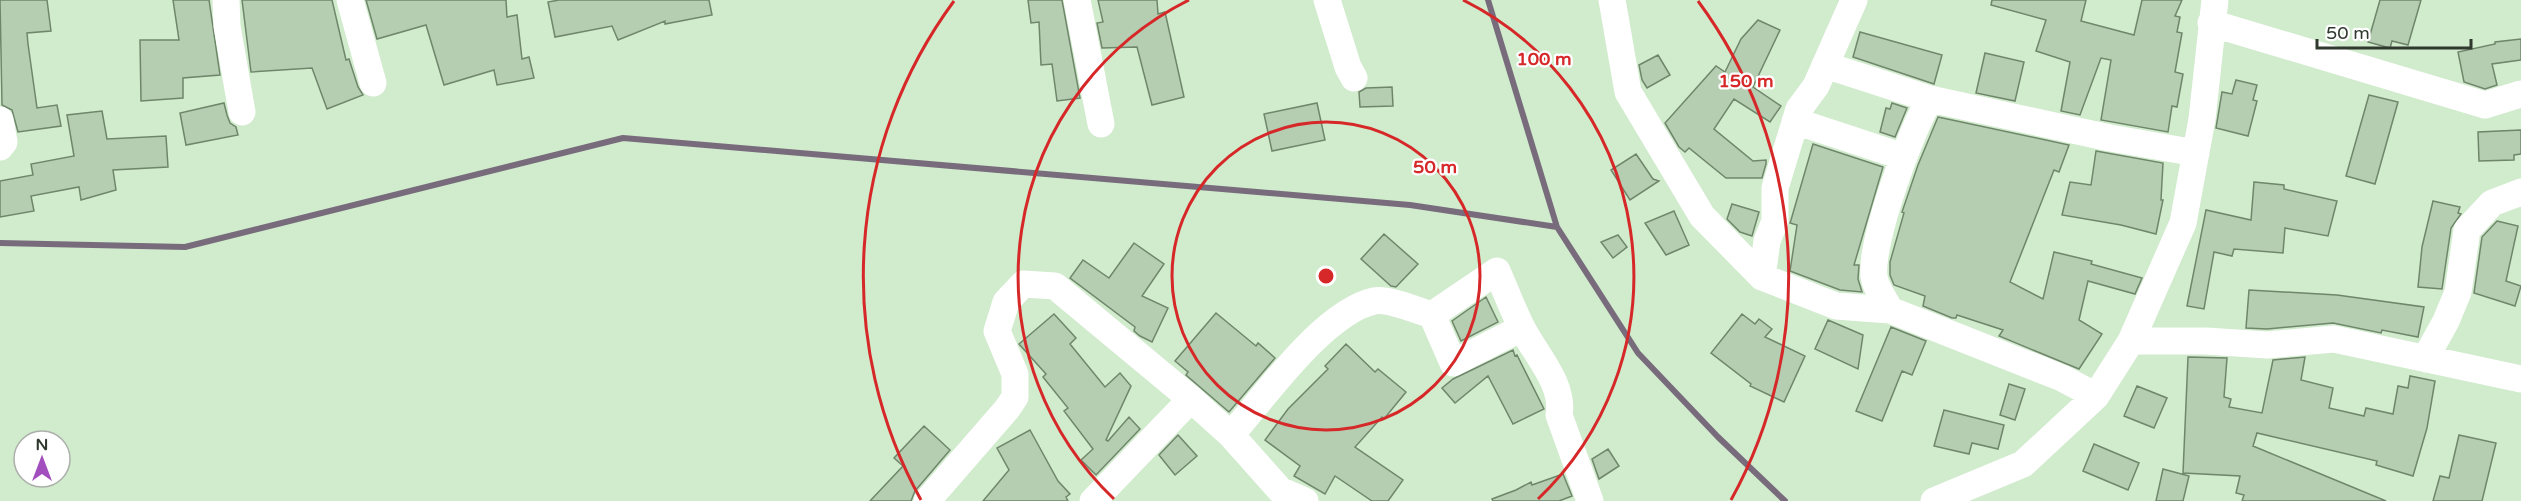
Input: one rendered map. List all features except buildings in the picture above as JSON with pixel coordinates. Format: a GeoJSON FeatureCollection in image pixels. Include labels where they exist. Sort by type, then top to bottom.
{"type":"FeatureCollection","features":[{"type":"Feature","properties":{"kind":"street"},"geometry":{"type":"LineString","coordinates":[[226,0],[227,26],[242,112]]}},
{"type":"Feature","properties":{"kind":"street"},"geometry":{"type":"LineString","coordinates":[[350,0],[373,83]]}},
{"type":"Feature","properties":{"kind":"street"},"geometry":{"type":"LineString","coordinates":[[1077,0],[1101,124]]}},
{"type":"Feature","properties":{"kind":"street"},"geometry":{"type":"LineString","coordinates":[[1327,0],[1348,67],[1354,78]]}},
{"type":"Feature","properties":{"kind":"street"},"geometry":{"type":"LineString","coordinates":[[1612,0],[1628,92],[1702,216],[1762,277],[1836,306],[1890,310],[2062,378],[2096,396]]}},
{"type":"Feature","properties":{"kind":"street"},"geometry":{"type":"LineString","coordinates":[[1762,277],[1767,241],[1775,221],[1775,188],[1795,121],[1799,109],[1816,86],[1854,0]]}},
{"type":"Feature","properties":{"kind":"street"},"geometry":{"type":"LineString","coordinates":[[1934,501],[2023,464],[2096,396],[2131,341],[2183,223],[2202,119],[2213,12],[2486,105],[2521,94]]}},
{"type":"Feature","properties":{"kind":"street"},"geometry":{"type":"LineString","coordinates":[[1825,65],[1930,99],[2110,138],[2196,153]]}},
{"type":"Feature","properties":{"kind":"street"},"geometry":{"type":"LineString","coordinates":[[1890,310],[1874,277],[1880,232],[1918,117],[1930,99]]}},
{"type":"Feature","properties":{"kind":"street"},"geometry":{"type":"LineString","coordinates":[[0,120],[4,142],[0,147]]}},
{"type":"Feature","properties":{"kind":"street"},"geometry":{"type":"LineString","coordinates":[[1795,121],[1904,157]]}},
{"type":"Feature","properties":{"kind":"street"},"geometry":{"type":"LineString","coordinates":[[2425,359],[2446,321],[2458,292],[2467,230],[2492,203],[2521,192]]}},
{"type":"Feature","properties":{"kind":"street"},"geometry":{"type":"LineString","coordinates":[[1432,315],[1497,271],[1522,328],[1542,361],[1561,402],[1559,415],[1590,501]]}},
{"type":"Feature","properties":{"kind":"street"},"geometry":{"type":"LineString","coordinates":[[927,501],[1015,397],[1015,374],[997,331],[1006,302],[1023,284],[1055,286],[1231,435],[1276,495],[1305,501]]}},
{"type":"Feature","properties":{"kind":"street"},"geometry":{"type":"LineString","coordinates":[[1231,435],[1304,351],[1338,317],[1376,300],[1432,315],[1453,363],[1522,328]]}},
{"type":"Feature","properties":{"kind":"street"},"geometry":{"type":"LineString","coordinates":[[2131,341],[2206,340],[2267,345],[2334,339],[2521,379]]}},
{"type":"Feature","properties":{"kind":"street"},"geometry":{"type":"LineString","coordinates":[[1093,501],[1191,399]]}},
{"type":"Feature","properties":{"kind":"waterway"},"geometry":{"type":"LineString","coordinates":[[1488,0],[1557,227],[1638,353],[1718,437],[1785,501]]}},
{"type":"Feature","properties":{"kind":"waterway"},"geometry":{"type":"LineString","coordinates":[[0,243],[185,247],[623,138],[1410,205],[1557,227]]}}]}
